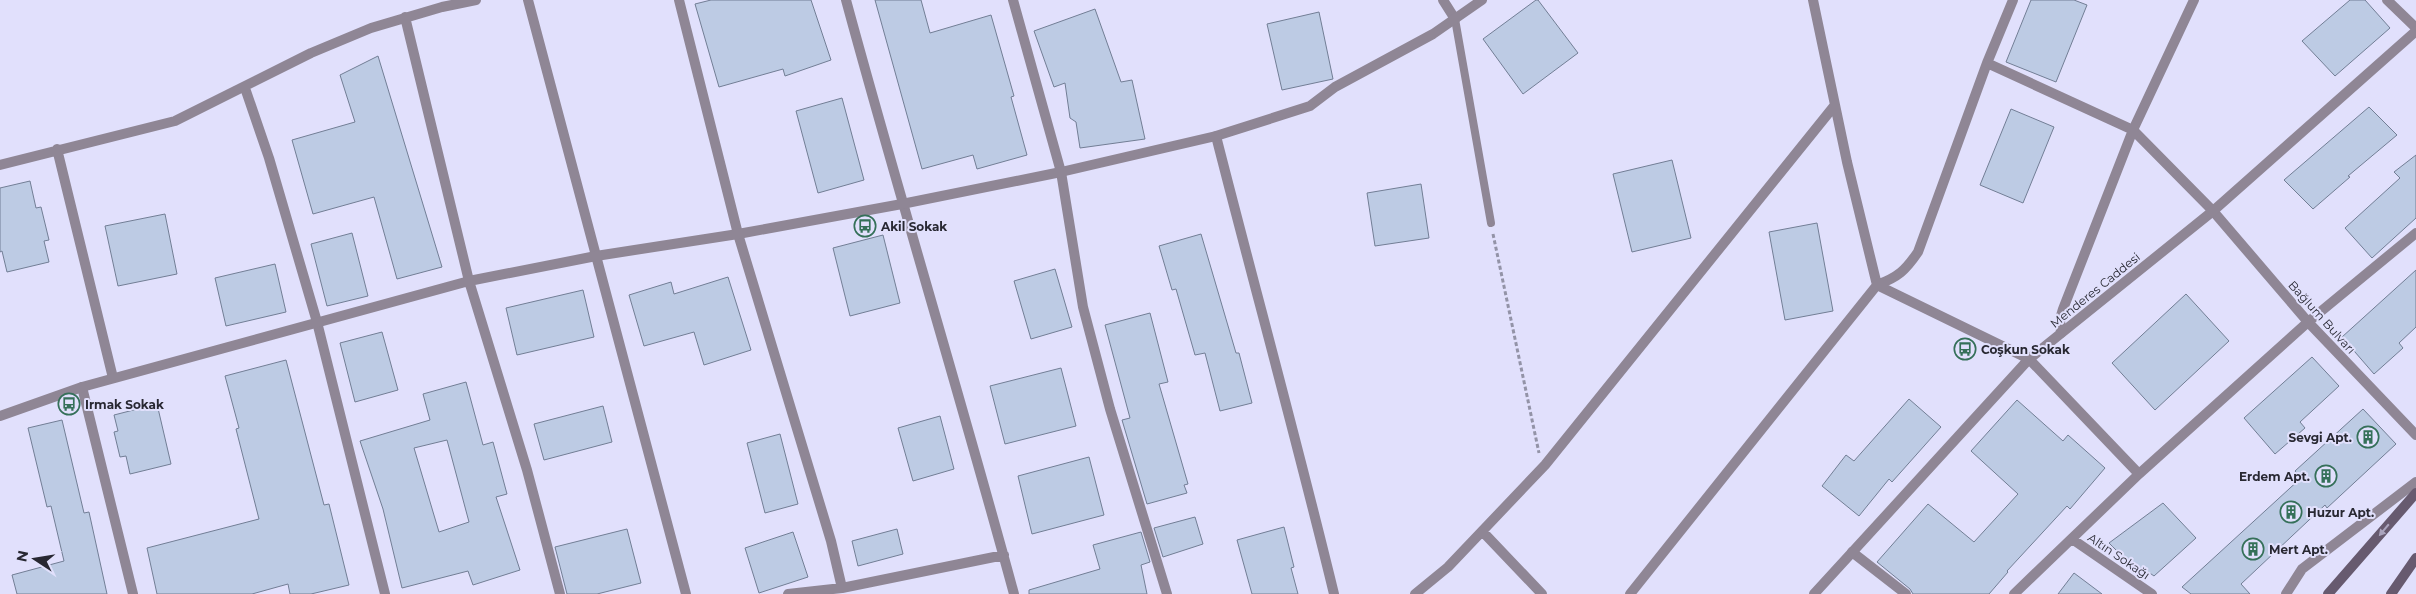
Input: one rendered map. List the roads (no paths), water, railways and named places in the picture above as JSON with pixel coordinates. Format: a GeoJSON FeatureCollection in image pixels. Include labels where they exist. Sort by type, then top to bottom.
{"type":"FeatureCollection","features":[{"type":"Feature","properties":{"kind":"main road"},"geometry":{"type":"LineString","coordinates":[[2328,594],[2416,492]]}},
{"type":"Feature","properties":{"kind":"main road"},"geometry":{"type":"LineString","coordinates":[[2391,594],[2416,558]]}},
{"type":"Feature","properties":{"kind":"street"},"geometry":{"type":"LineString","coordinates":[[0,165],[57,149],[146,130],[175,121],[245,88],[311,53],[371,28],[405,17],[476,0]]}},
{"type":"Feature","properties":{"kind":"street"},"geometry":{"type":"LineString","coordinates":[[528,0],[686,594]]}},
{"type":"Feature","properties":{"kind":"street"},"geometry":{"type":"LineString","coordinates":[[679,0],[738,234],[831,541],[842,588]]}},
{"type":"Feature","properties":{"kind":"street"},"geometry":{"type":"LineString","coordinates":[[846,0],[902,204],[926,279],[1014,594]]}},
{"type":"Feature","properties":{"kind":"street"},"geometry":{"type":"LineString","coordinates":[[1013,0],[1061,172],[1083,308],[1110,410],[1167,594]]}},
{"type":"Feature","properties":{"kind":"street"},"geometry":{"type":"LineString","coordinates":[[1443,0],[1455,19]]}},
{"type":"Feature","properties":{"kind":"street"},"geometry":{"type":"LineString","coordinates":[[0,416],[113,378],[469,282],[596,256],[738,234],[902,204],[1061,172],[1216,136],[1310,106],[1335,88],[1432,34],[1482,0]]}},
{"type":"Feature","properties":{"kind":"street"},"geometry":{"type":"LineString","coordinates":[[1813,0],[1835,105],[1877,285]]}},
{"type":"Feature","properties":{"kind":"street"},"geometry":{"type":"LineString","coordinates":[[1630,594],[1877,285],[1897,277],[1908,267],[1918,252],[1987,63],[2014,0]]}},
{"type":"Feature","properties":{"kind":"street"},"geometry":{"type":"LineString","coordinates":[[2061,333],[2060,318],[2063,309],[2133,130],[2194,0]]}},
{"type":"Feature","properties":{"kind":"street"},"geometry":{"type":"LineString","coordinates":[[2387,0],[2416,29]]}},
{"type":"Feature","properties":{"kind":"street"},"geometry":{"type":"LineString","coordinates":[[405,17],[469,282],[527,470],[560,594]]}},
{"type":"Feature","properties":{"kind":"street","name":"Menderes Caddesi"},"geometry":{"type":"LineString","coordinates":[[1814,594],[2029,359],[2213,211],[2416,29]]}},
{"type":"Feature","properties":{"kind":"street"},"geometry":{"type":"LineString","coordinates":[[1987,63],[2133,130]]}},
{"type":"Feature","properties":{"kind":"street"},"geometry":{"type":"LineString","coordinates":[[245,88],[269,158],[317,322],[384,594]]}},
{"type":"Feature","properties":{"kind":"street"},"geometry":{"type":"LineString","coordinates":[[1415,594],[1448,567],[1545,466],[1835,105]]}},
{"type":"Feature","properties":{"kind":"street","name":"Bağlum Bulvarı"},"geometry":{"type":"LineString","coordinates":[[2133,130],[2213,211],[2308,322],[2416,435]]}},
{"type":"Feature","properties":{"kind":"street"},"geometry":{"type":"LineString","coordinates":[[1216,136],[1264,324],[1304,469],[1334,594]]}},
{"type":"Feature","properties":{"kind":"street"},"geometry":{"type":"LineString","coordinates":[[57,149],[113,378]]}},
{"type":"Feature","properties":{"kind":"street"},"geometry":{"type":"LineString","coordinates":[[2014,594],[2139,474],[2308,322],[2416,233]]}},
{"type":"Feature","properties":{"kind":"street"},"geometry":{"type":"LineString","coordinates":[[1877,285],[2029,359],[2139,474]]}},
{"type":"Feature","properties":{"kind":"street"},"geometry":{"type":"LineString","coordinates":[[82,387],[133,594]]}},
{"type":"Feature","properties":{"kind":"street"},"geometry":{"type":"LineString","coordinates":[[2286,594],[2302,570],[2416,482]]}},
{"type":"Feature","properties":{"kind":"street"},"geometry":{"type":"LineString","coordinates":[[1482,531],[1542,594]]}},
{"type":"Feature","properties":{"kind":"street","name":"Altın Sokağı"},"geometry":{"type":"LineString","coordinates":[[2072,539],[2152,594]]}},
{"type":"Feature","properties":{"kind":"street"},"geometry":{"type":"LineString","coordinates":[[1852,552],[1906,594]]}},
{"type":"Feature","properties":{"kind":"street"},"geometry":{"type":"LineString","coordinates":[[788,594],[842,588],[1004,555]]}},
{"type":"Feature","properties":{"kind":"lane"},"geometry":{"type":"LineString","coordinates":[[1455,19],[1491,223]]}},
{"type":"Feature","properties":{"kind":"place","name":"Akil Sokak"},"geometry":{"type":"Point","coordinates":[865,226]}},
{"type":"Feature","properties":{"kind":"place","name":"Coşkun Sokak"},"geometry":{"type":"Point","coordinates":[1965,349]}},
{"type":"Feature","properties":{"kind":"place","name":"Irmak Sokak"},"geometry":{"type":"Point","coordinates":[69,404]}},
{"type":"Feature","properties":{"kind":"place","name":"Sevgi Apt."},"geometry":{"type":"Point","coordinates":[2368,437]}},
{"type":"Feature","properties":{"kind":"place","name":"Erdem Apt."},"geometry":{"type":"Point","coordinates":[2326,476]}},
{"type":"Feature","properties":{"kind":"place","name":"Huzur Apt."},"geometry":{"type":"Point","coordinates":[2291,512]}},
{"type":"Feature","properties":{"kind":"place","name":"Mert Apt."},"geometry":{"type":"Point","coordinates":[2253,549]}}]}
